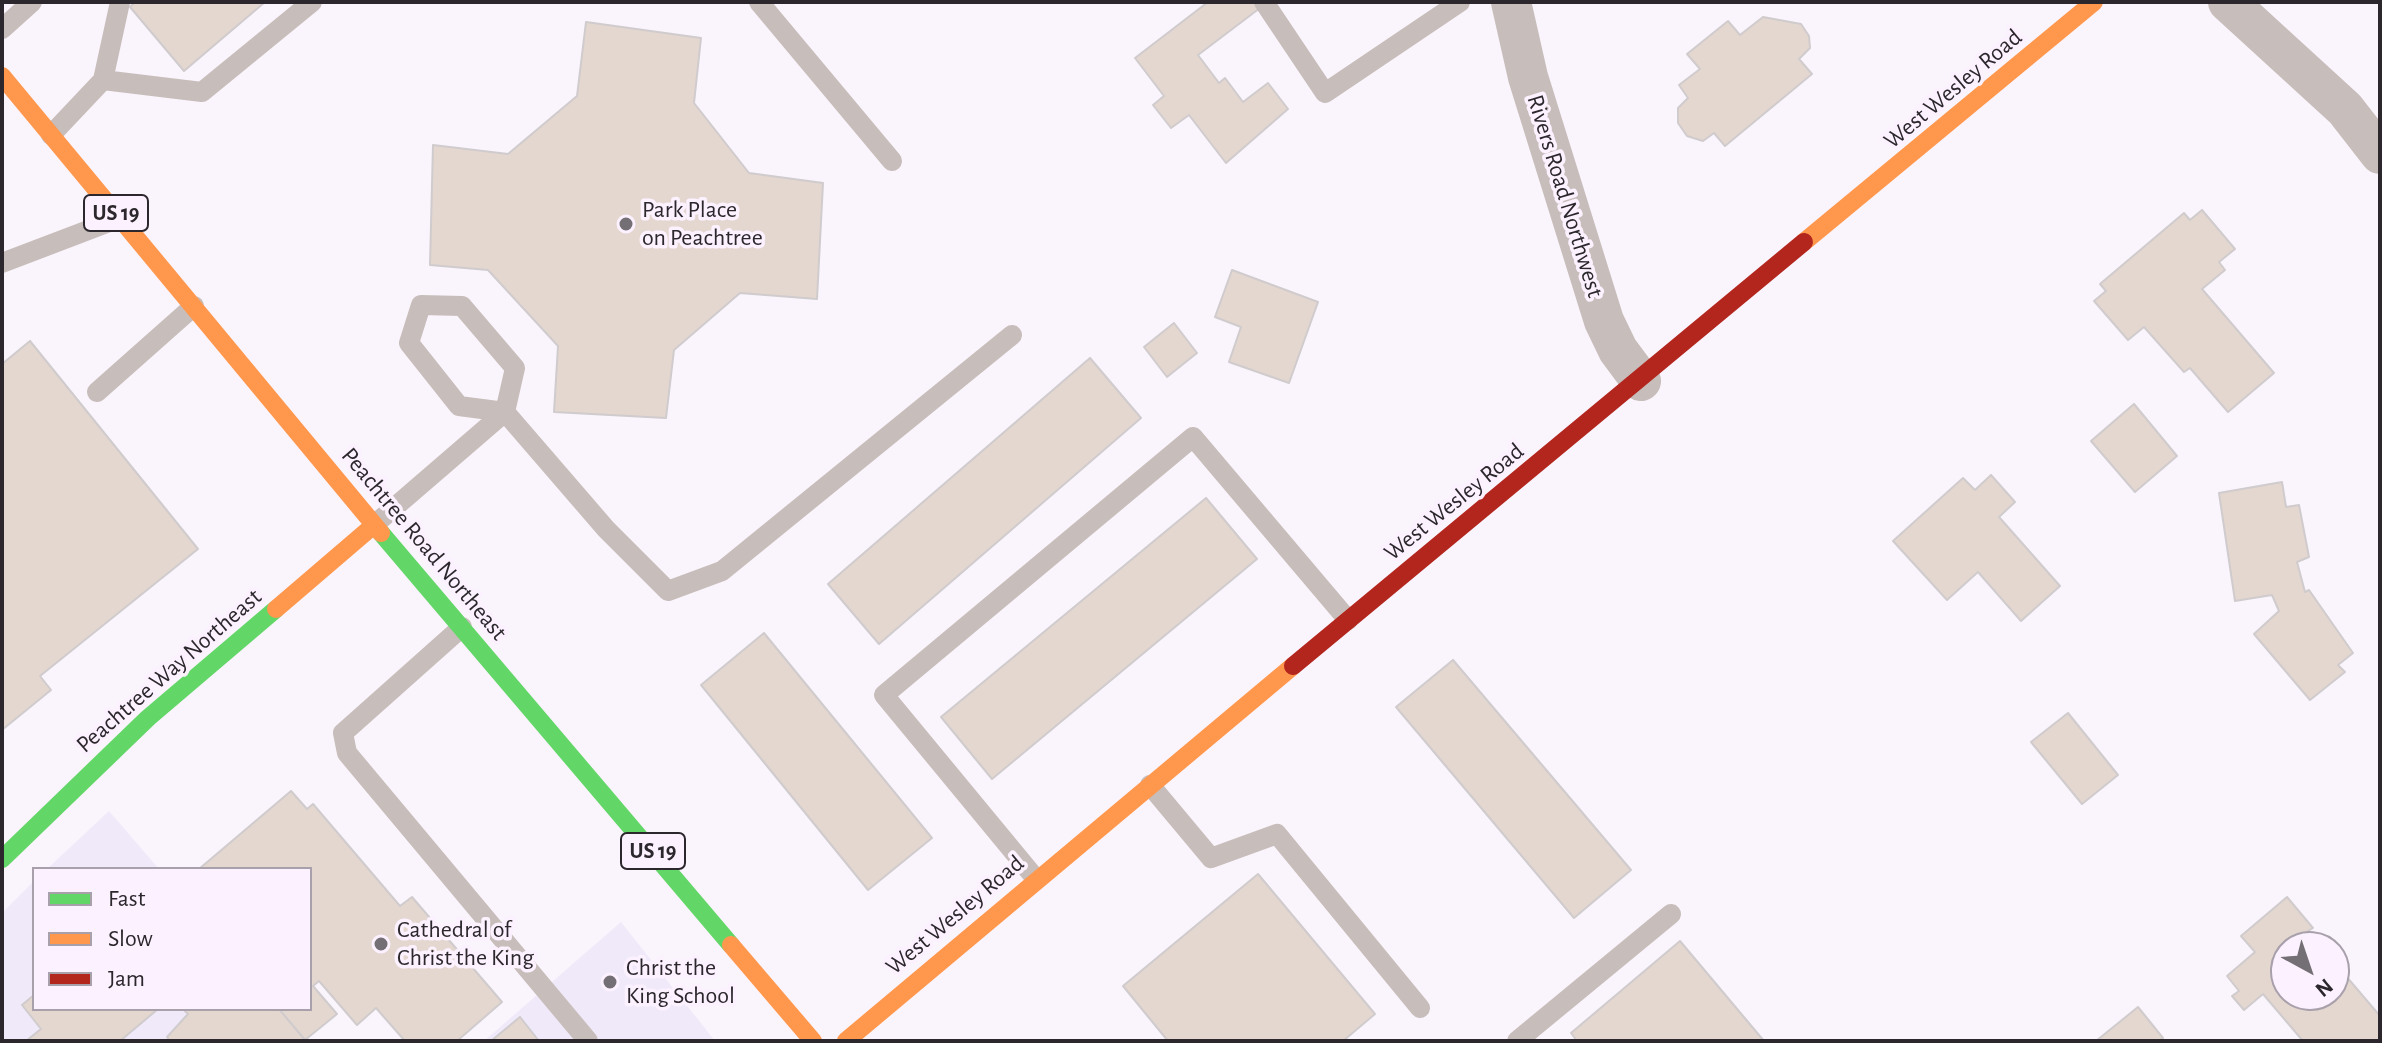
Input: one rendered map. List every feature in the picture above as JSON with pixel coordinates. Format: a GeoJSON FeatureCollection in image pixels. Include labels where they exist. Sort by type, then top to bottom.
{"type":"FeatureCollection","features":[{"type":"Feature","properties":{"kind":"main road","name":"West Wesley Road"},"geometry":{"type":"LineString","coordinates":[[846,1041],[1036,879],[1641,381],[2094,2]]}},
{"type":"Feature","properties":{"kind":"main road","name":"Peachtree Road Northeast"},"geometry":{"type":"LineString","coordinates":[[2,76],[374,525],[813,1041]]}},
{"type":"Feature","properties":{"kind":"main road","name":"Peachtree Way Northeast"},"geometry":{"type":"LineString","coordinates":[[2,859],[148,718],[374,525]]}},
{"type":"Feature","properties":{"kind":"street","name":"Rivers Road Northwest"},"geometry":{"type":"LineString","coordinates":[[1511,2],[1528,77],[1604,321],[1618,350],[1641,381]]}},
{"type":"Feature","properties":{"kind":"street"},"geometry":{"type":"LineString","coordinates":[[2228,2],[2345,109],[2380,154]]}},
{"type":"Feature","properties":{"kind":"lane"},"geometry":{"type":"LineString","coordinates":[[2,29],[32,2]]}},
{"type":"Feature","properties":{"kind":"lane"},"geometry":{"type":"LineString","coordinates":[[51,135],[103,80],[120,2]]}},
{"type":"Feature","properties":{"kind":"lane"},"geometry":{"type":"LineString","coordinates":[[103,80],[202,92],[312,2]]}},
{"type":"Feature","properties":{"kind":"lane"},"geometry":{"type":"LineString","coordinates":[[759,2],[892,161]]}},
{"type":"Feature","properties":{"kind":"lane"},"geometry":{"type":"LineString","coordinates":[[1264,2],[1325,93],[1460,2]]}},
{"type":"Feature","properties":{"kind":"lane"},"geometry":{"type":"LineString","coordinates":[[2061,2],[2074,18]]}},
{"type":"Feature","properties":{"kind":"lane"},"geometry":{"type":"LineString","coordinates":[[2,263],[120,218]]}},
{"type":"Feature","properties":{"kind":"lane"},"geometry":{"type":"LineString","coordinates":[[374,525],[505,412],[515,368],[462,306],[421,305],[409,343],[459,406],[505,412],[606,529],[668,591],[722,571],[1012,335]]}},
{"type":"Feature","properties":{"kind":"lane"},"geometry":{"type":"LineString","coordinates":[[97,392],[194,306]]}},
{"type":"Feature","properties":{"kind":"lane"},"geometry":{"type":"LineString","coordinates":[[1036,879],[884,695],[1193,437],[1348,620]]}},
{"type":"Feature","properties":{"kind":"lane"},"geometry":{"type":"LineString","coordinates":[[462,627],[343,733],[347,753],[588,1041]]}},
{"type":"Feature","properties":{"kind":"lane"},"geometry":{"type":"LineString","coordinates":[[1150,785],[1211,858],[1277,834],[1420,1008]]}},
{"type":"Feature","properties":{"kind":"lane"},"geometry":{"type":"LineString","coordinates":[[1517,1041],[1671,914]]}},
{"type":"Feature","properties":{"kind":"shaded area"},"geometry":{"type":"Polygon","coordinates":[[[109,811],[157,867],[49,867],[109,811]]]}},
{"type":"Feature","properties":{"kind":"shaded area"},"geometry":{"type":"Polygon","coordinates":[[[32,883],[32,1011],[281,1011],[306,1041],[2,1041],[2,913],[32,883]]]}},
{"type":"Feature","properties":{"kind":"shaded area","name":"Christ the King School"},"geometry":{"type":"Polygon","coordinates":[[[621,922],[715,1041],[484,1041],[621,922]]]}},
{"type":"Feature","properties":{"kind":"building"},"geometry":{"type":"Polygon","coordinates":[[[135,2],[265,2],[184,71],[130,7],[135,2]]]}},
{"type":"Feature","properties":{"kind":"building"},"geometry":{"type":"Polygon","coordinates":[[[1208,2],[1256,2],[1260,8],[1198,55],[1219,83],[1225,78],[1243,102],[1268,83],[1288,109],[1226,163],[1189,115],[1171,128],[1153,105],[1164,96],[1135,58],[1208,2]]]}},
{"type":"Feature","properties":{"kind":"building"},"geometry":{"type":"Polygon","coordinates":[[[1763,17],[1801,24],[1809,36],[1810,48],[1799,59],[1812,74],[1725,146],[1714,133],[1703,141],[1687,136],[1678,123],[1678,108],[1688,98],[1679,85],[1700,69],[1687,54],[1728,21],[1740,35],[1763,17]]]}},
{"type":"Feature","properties":{"kind":"building","name":"Park Place on Peachtree"},"geometry":{"type":"Polygon","coordinates":[[[586,22],[701,38],[694,103],[749,173],[823,183],[817,299],[740,293],[674,350],[666,418],[554,412],[558,346],[488,270],[430,265],[433,145],[508,154],[577,96],[586,22]]]}},
{"type":"Feature","properties":{"kind":"building"},"geometry":{"type":"Polygon","coordinates":[[[2202,210],[2235,249],[2219,262],[2225,270],[2202,289],[2274,373],[2228,412],[2190,368],[2184,372],[2144,327],[2128,340],[2094,301],[2106,291],[2100,284],[2184,213],[2190,220],[2202,210]]]}},
{"type":"Feature","properties":{"kind":"building"},"geometry":{"type":"Polygon","coordinates":[[[1232,270],[1318,302],[1289,383],[1229,362],[1241,327],[1215,317],[1232,270]]]}},
{"type":"Feature","properties":{"kind":"building"},"geometry":{"type":"Polygon","coordinates":[[[1174,323],[1197,353],[1167,377],[1144,347],[1174,323]]]}},
{"type":"Feature","properties":{"kind":"building"},"geometry":{"type":"Polygon","coordinates":[[[30,341],[198,549],[40,676],[51,690],[2,730],[2,364],[30,341]]]}},
{"type":"Feature","properties":{"kind":"building"},"geometry":{"type":"Polygon","coordinates":[[[1090,358],[1141,418],[879,644],[828,584],[1090,358]]]}},
{"type":"Feature","properties":{"kind":"building"},"geometry":{"type":"Polygon","coordinates":[[[2134,404],[2177,456],[2135,492],[2091,441],[2134,404]]]}},
{"type":"Feature","properties":{"kind":"building"},"geometry":{"type":"Polygon","coordinates":[[[1991,475],[2015,502],[1999,517],[2060,586],[2021,621],[1978,572],[1947,600],[1893,541],[1963,478],[1975,490],[1991,475]]]}},
{"type":"Feature","properties":{"kind":"building"},"geometry":{"type":"Polygon","coordinates":[[[2282,482],[2286,507],[2299,505],[2309,557],[2297,562],[2305,592],[2309,590],[2353,653],[2338,665],[2345,672],[2310,700],[2254,634],[2279,611],[2272,595],[2235,601],[2219,493],[2282,482]]]}},
{"type":"Feature","properties":{"kind":"building"},"geometry":{"type":"Polygon","coordinates":[[[1206,498],[1257,559],[992,779],[941,717],[1206,498]]]}},
{"type":"Feature","properties":{"kind":"building"},"geometry":{"type":"Polygon","coordinates":[[[764,633],[932,838],[868,890],[701,685],[764,633]]]}},
{"type":"Feature","properties":{"kind":"building"},"geometry":{"type":"Polygon","coordinates":[[[1453,660],[1631,870],[1574,918],[1396,707],[1453,660]]]}},
{"type":"Feature","properties":{"kind":"building"},"geometry":{"type":"Polygon","coordinates":[[[2068,713],[2118,775],[2082,804],[2031,742],[2068,713]]]}},
{"type":"Feature","properties":{"kind":"building","name":"Cathedral of Christ the King"},"geometry":{"type":"Polygon","coordinates":[[[291,791],[307,809],[313,804],[400,906],[412,897],[502,1002],[457,1041],[405,1041],[376,1008],[357,1025],[319,981],[313,986],[337,1014],[305,1040],[281,1011],[312,1011],[312,867],[201,867],[291,791]]]}},
{"type":"Feature","properties":{"kind":"building"},"geometry":{"type":"Polygon","coordinates":[[[1258,874],[1375,1014],[1343,1041],[1168,1041],[1123,986],[1258,874]]]}},
{"type":"Feature","properties":{"kind":"building"},"geometry":{"type":"Polygon","coordinates":[[[2287,897],[2313,928],[2308,931],[2270,931],[2270,1002],[2263,994],[2244,1010],[2232,996],[2239,991],[2227,976],[2255,952],[2241,936],[2287,897]]]}},
{"type":"Feature","properties":{"kind":"building"},"geometry":{"type":"Polygon","coordinates":[[[1680,941],[1764,1041],[1577,1041],[1571,1033],[1680,941]]]}},
{"type":"Feature","properties":{"kind":"building"},"geometry":{"type":"Polygon","coordinates":[[[2350,981],[2380,1016],[2380,1041],[2303,1041],[2277,1011],[2350,1011],[2350,981]]]}},
{"type":"Feature","properties":{"kind":"building"},"geometry":{"type":"Polygon","coordinates":[[[32,997],[32,1011],[156,1011],[120,1041],[26,1041],[41,1029],[22,1005],[32,997]]]}},
{"type":"Feature","properties":{"kind":"building"},"geometry":{"type":"Polygon","coordinates":[[[2138,1007],[2163,1038],[2159,1041],[2096,1041],[2138,1007]]]}},
{"type":"Feature","properties":{"kind":"building"},"geometry":{"type":"Polygon","coordinates":[[[185,1011],[281,1011],[306,1041],[170,1041],[167,1037],[188,1014],[185,1011]]]}},
{"type":"Feature","properties":{"kind":"building"},"geometry":{"type":"Polygon","coordinates":[[[520,1017],[539,1041],[491,1041],[520,1017]]]}},
{"type":"Feature","properties":{"kind":"traffic: fast"},"geometry":{"type":"LineString","coordinates":[[381,533],[731,945]]}},
{"type":"Feature","properties":{"kind":"traffic: fast"},"geometry":{"type":"LineString","coordinates":[[2,859],[148,718],[276,609]]}},
{"type":"Feature","properties":{"kind":"traffic: slow"},"geometry":{"type":"LineString","coordinates":[[1804,242],[2094,2]]}},
{"type":"Feature","properties":{"kind":"traffic: slow"},"geometry":{"type":"LineString","coordinates":[[2,76],[381,533]]}},
{"type":"Feature","properties":{"kind":"traffic: slow"},"geometry":{"type":"LineString","coordinates":[[276,609],[374,525]]}},
{"type":"Feature","properties":{"kind":"traffic: slow"},"geometry":{"type":"LineString","coordinates":[[846,1041],[1293,666]]}},
{"type":"Feature","properties":{"kind":"traffic: slow"},"geometry":{"type":"LineString","coordinates":[[731,945],[813,1041]]}},
{"type":"Feature","properties":{"kind":"traffic: jam"},"geometry":{"type":"LineString","coordinates":[[1293,666],[1804,242]]}},
{"type":"Feature","properties":{"kind":"place","name":"Park Place on Peachtree"},"geometry":{"type":"Point","coordinates":[626,224]}},
{"type":"Feature","properties":{"kind":"place","name":"Cathedral of Christ the King"},"geometry":{"type":"Point","coordinates":[381,944]}},
{"type":"Feature","properties":{"kind":"place","name":"Christ the King School"},"geometry":{"type":"Point","coordinates":[610,982]}}]}
